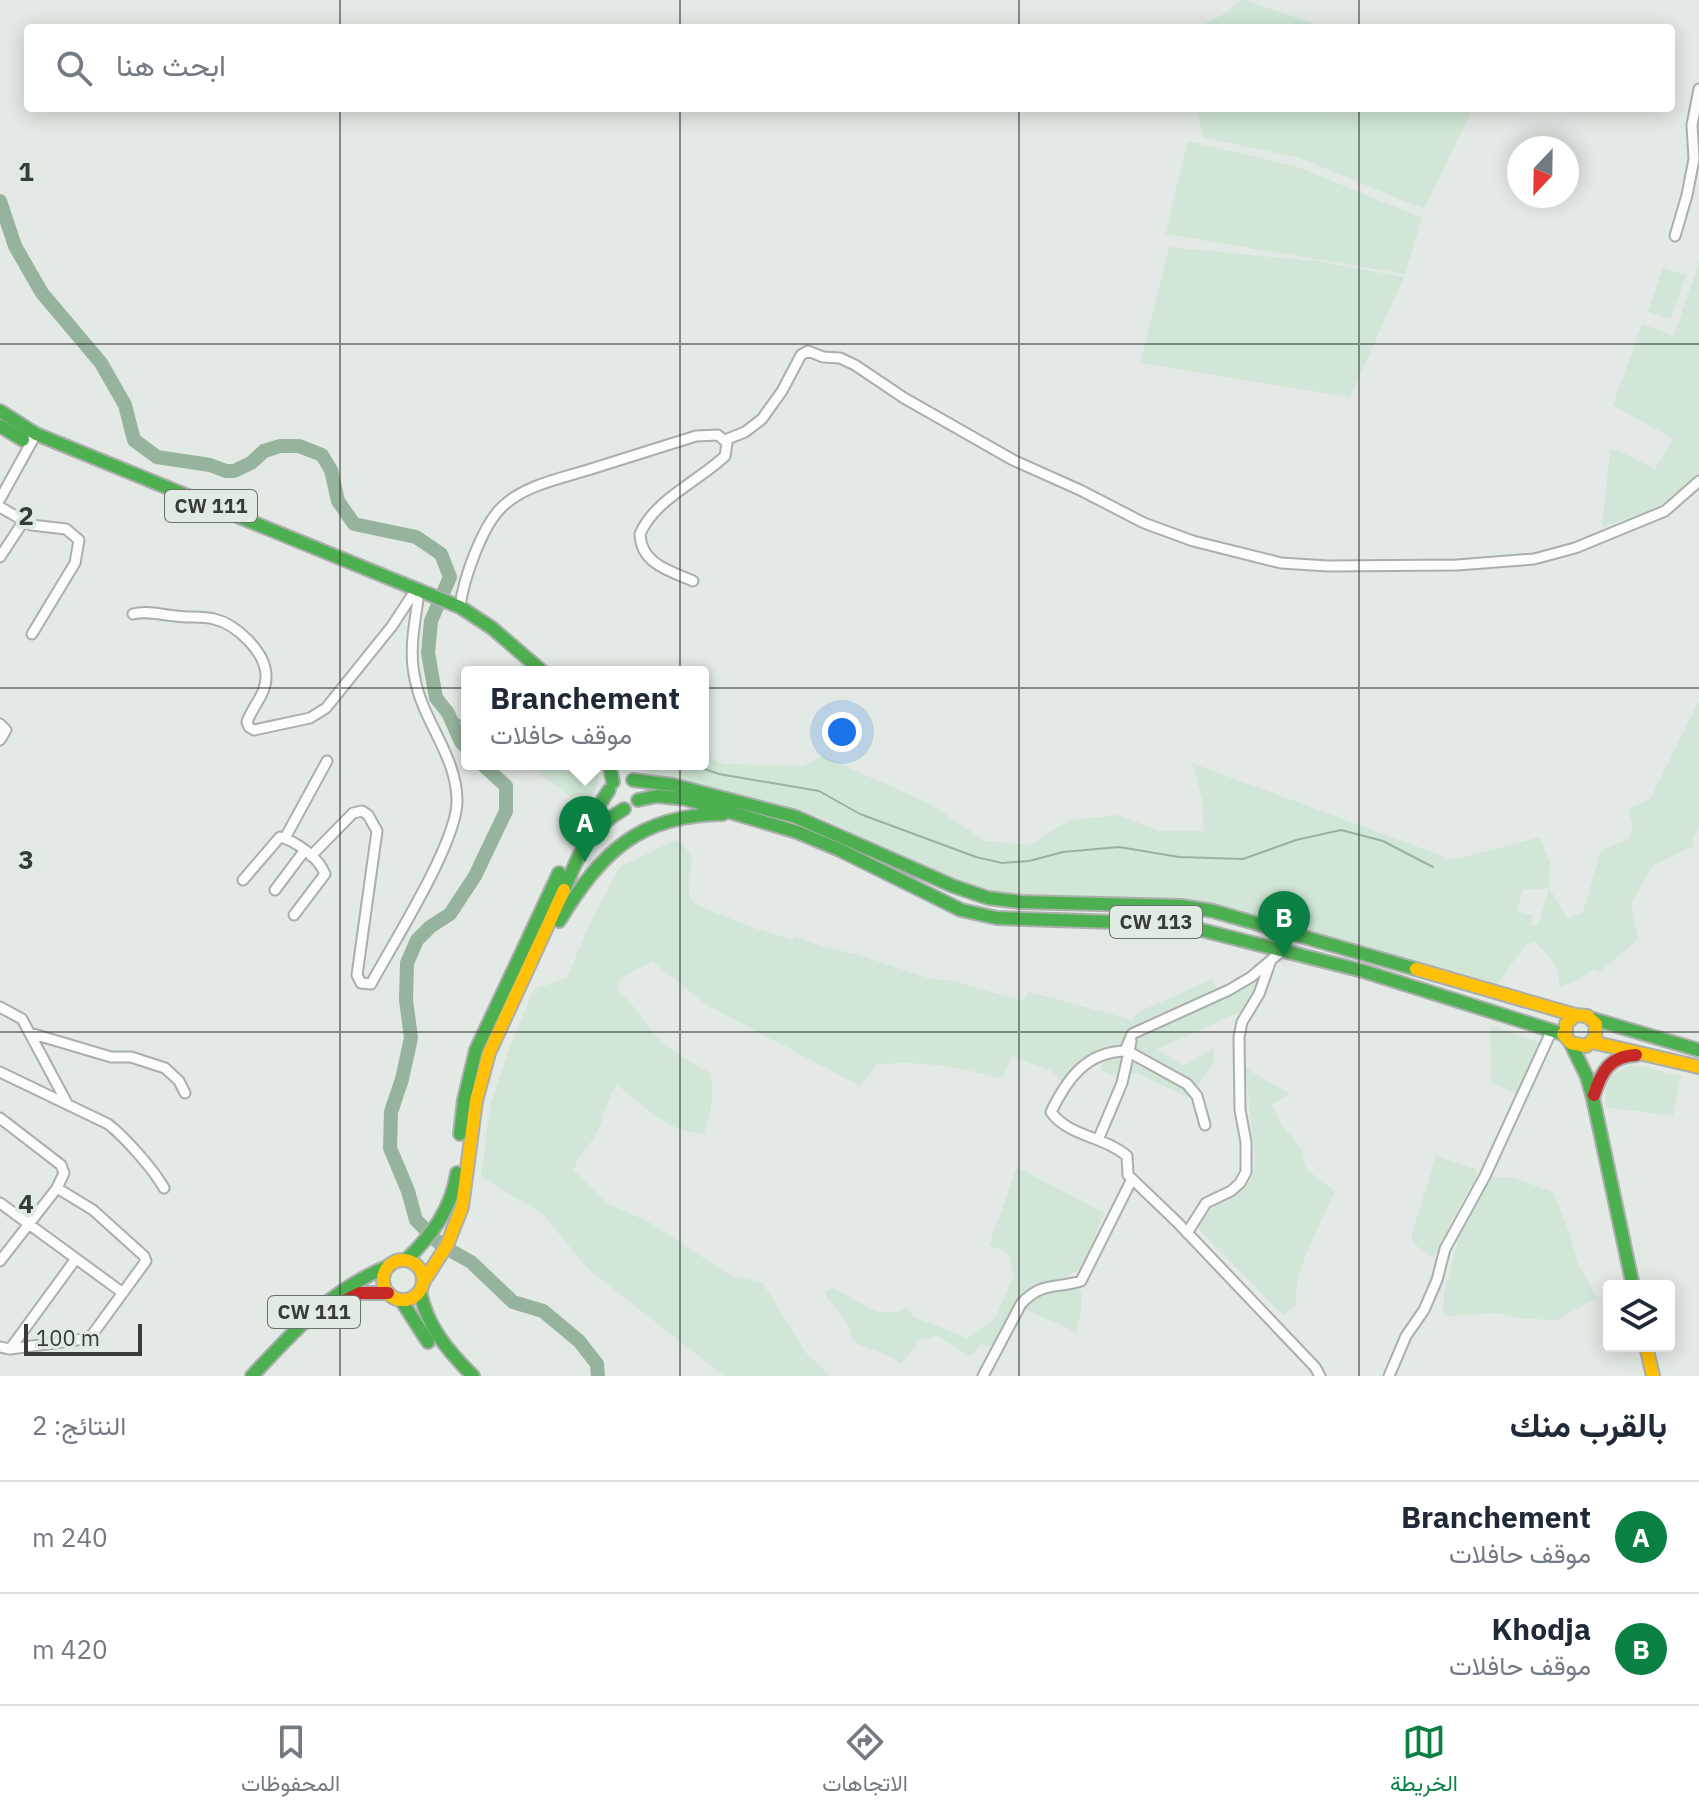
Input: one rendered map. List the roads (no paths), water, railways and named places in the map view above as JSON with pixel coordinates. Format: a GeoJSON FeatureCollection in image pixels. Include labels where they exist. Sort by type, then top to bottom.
{"type":"FeatureCollection","features":[{"type":"Feature","properties":{"kind":"main road","name":"CW 111"},"geometry":{"type":"LineString","coordinates":[[0,411],[34,439]]}},
{"type":"Feature","properties":{"kind":"main road","name":"CW 111"},"geometry":{"type":"LineString","coordinates":[[0,426],[420,598],[452,607],[500,633],[536,666]]}},
{"type":"Feature","properties":{"kind":"main road","name":"CW 111"},"geometry":{"type":"LineString","coordinates":[[452,607],[524,666]]}},
{"type":"Feature","properties":{"kind":"main road"},"geometry":{"type":"LineString","coordinates":[[610,770],[614,805],[624,809]]}},
{"type":"Feature","properties":{"kind":"main road"},"geometry":{"type":"LineString","coordinates":[[624,770],[639,789],[638,800]]}},
{"type":"Feature","properties":{"kind":"main road"},"geometry":{"type":"LineString","coordinates":[[406,1260],[443,1218],[454,1193],[464,1100],[476,1050],[562,866],[584,825],[611,786],[621,778],[673,785],[796,817],[953,886],[988,898],[1021,902],[1181,906],[1213,911],[1699,1050]]}},
{"type":"Feature","properties":{"kind":"main road"},"geometry":{"type":"LineString","coordinates":[[401,1300],[411,1298],[422,1286],[455,1226],[464,1196],[473,1118],[484,1067],[590,835],[604,819],[638,800],[657,796],[686,799],[751,817]]}},
{"type":"Feature","properties":{"kind":"main road"},"geometry":{"type":"LineString","coordinates":[[531,967],[581,885],[611,853],[634,835],[659,822],[684,815],[711,813],[751,817]]}},
{"type":"Feature","properties":{"kind":"main road","name":"CW 113"},"geometry":{"type":"LineString","coordinates":[[751,817],[824,842],[961,910],[997,918],[1178,924],[1371,973],[1552,1030],[1568,1039]]}},
{"type":"Feature","properties":{"kind":"main road"},"geometry":{"type":"LineString","coordinates":[[1575,1015],[1566,1024],[1568,1039],[1587,1077],[1593,1098],[1632,1280]]}},
{"type":"Feature","properties":{"kind":"main road"},"geometry":{"type":"LineString","coordinates":[[1587,1077],[1590,1044],[1597,1031],[1593,1019]]}},
{"type":"Feature","properties":{"kind":"main road"},"geometry":{"type":"LineString","coordinates":[[1568,1039],[1575,1045],[1590,1044],[1699,1067]]}},
{"type":"Feature","properties":{"kind":"main road"},"geometry":{"type":"LineString","coordinates":[[1593,1098],[1599,1075],[1609,1061],[1624,1055],[1662,1057]]}},
{"type":"Feature","properties":{"kind":"main road"},"geometry":{"type":"LineString","coordinates":[[388,1293],[383,1276],[389,1266],[406,1260],[419,1267],[426,1319],[437,1345]]}},
{"type":"Feature","properties":{"kind":"main road"},"geometry":{"type":"LineString","coordinates":[[437,1260],[432,1307],[437,1345]]}},
{"type":"Feature","properties":{"kind":"main road","name":"CW 111"},"geometry":{"type":"LineString","coordinates":[[252,1376],[327,1299],[359,1277],[389,1266]]}},
{"type":"Feature","properties":{"kind":"main road"},"geometry":{"type":"LineString","coordinates":[[266,1376],[334,1305],[355,1294],[372,1291],[388,1293],[401,1300],[457,1376]]}},
{"type":"Feature","properties":{"kind":"main road"},"geometry":{"type":"LineString","coordinates":[[355,1294],[373,1298],[396,1310],[418,1336],[437,1345],[473,1376]]}},
{"type":"Feature","properties":{"kind":"main road"},"geometry":{"type":"LineString","coordinates":[[1647,1352],[1653,1376]]}},
{"type":"Feature","properties":{"kind":"street"},"geometry":{"type":"LineString","coordinates":[[1675,236],[1694,159],[1699,89]]}},
{"type":"Feature","properties":{"kind":"street"},"geometry":{"type":"LineString","coordinates":[[725,440],[745,432],[762,419],[782,391],[802,353],[808,351],[823,357],[840,358],[855,365],[904,398],[1013,460],[1144,523],[1237,553],[1312,566],[1457,565],[1548,556],[1665,511],[1699,481]]}},
{"type":"Feature","properties":{"kind":"street"},"geometry":{"type":"LineString","coordinates":[[452,607],[490,521],[504,505],[535,487],[696,436],[718,435],[725,440],[725,456],[661,507],[640,534],[643,551],[651,561],[693,581]]}},
{"type":"Feature","properties":{"kind":"street"},"geometry":{"type":"LineString","coordinates":[[0,499],[13,471],[34,439]]}},
{"type":"Feature","properties":{"kind":"street"},"geometry":{"type":"LineString","coordinates":[[0,507],[23,522],[66,529],[79,540],[75,563],[32,634]]}},
{"type":"Feature","properties":{"kind":"street"},"geometry":{"type":"LineString","coordinates":[[0,557],[23,522]]}},
{"type":"Feature","properties":{"kind":"street"},"geometry":{"type":"LineString","coordinates":[[133,614],[146,612],[209,617],[220,620],[247,639],[265,667],[266,677],[265,686],[247,722],[254,730],[310,718],[326,708],[392,626],[420,598]]}},
{"type":"Feature","properties":{"kind":"street"},"geometry":{"type":"LineString","coordinates":[[275,890],[308,853],[353,813],[362,811],[377,831],[357,975],[361,983],[371,984],[417,900],[455,819],[456,784],[415,682],[412,644],[420,598]]}},
{"type":"Feature","properties":{"kind":"street"},"geometry":{"type":"LineString","coordinates":[[0,724],[6,730],[0,740]]}},
{"type":"Feature","properties":{"kind":"street"},"geometry":{"type":"LineString","coordinates":[[285,838],[327,761]]}},
{"type":"Feature","properties":{"kind":"street"},"geometry":{"type":"LineString","coordinates":[[243,880],[275,839],[285,838],[308,853],[325,874],[294,915]]}},
{"type":"Feature","properties":{"kind":"street"},"geometry":{"type":"LineString","coordinates":[[1283,950],[1251,977],[1229,990],[1132,1034],[1125,1051],[1108,1051],[1081,1065],[1051,1112],[1058,1122],[1119,1149],[1127,1156],[1128,1175],[1187,1233],[1315,1367],[1320,1376]]}},
{"type":"Feature","properties":{"kind":"street"},"geometry":{"type":"LineString","coordinates":[[1187,1233],[1206,1203],[1231,1191],[1246,1172],[1246,1142],[1240,1110],[1240,1030],[1245,1015],[1259,994],[1271,959]]}},
{"type":"Feature","properties":{"kind":"street"},"geometry":{"type":"LineString","coordinates":[[0,1007],[22,1019],[68,1105]]}},
{"type":"Feature","properties":{"kind":"street"},"geometry":{"type":"LineString","coordinates":[[1389,1376],[1406,1336],[1424,1310],[1437,1280],[1445,1249],[1485,1176],[1552,1030]]}},
{"type":"Feature","properties":{"kind":"street"},"geometry":{"type":"LineString","coordinates":[[30,1033],[111,1057],[131,1057],[165,1068],[179,1081],[185,1093]]}},
{"type":"Feature","properties":{"kind":"street"},"geometry":{"type":"LineString","coordinates":[[1098,1140],[1122,1083],[1132,1034]]}},
{"type":"Feature","properties":{"kind":"street"},"geometry":{"type":"LineString","coordinates":[[1129,1052],[1187,1084],[1197,1096],[1205,1125]]}},
{"type":"Feature","properties":{"kind":"street"},"geometry":{"type":"LineString","coordinates":[[0,1072],[115,1129],[142,1161],[154,1170],[164,1188]]}},
{"type":"Feature","properties":{"kind":"street"},"geometry":{"type":"LineString","coordinates":[[0,1118],[61,1165],[64,1173],[57,1188],[0,1261]]}},
{"type":"Feature","properties":{"kind":"street"},"geometry":{"type":"LineString","coordinates":[[983,1376],[1021,1304],[1029,1296],[1047,1286],[1081,1281],[1132,1179]]}},
{"type":"Feature","properties":{"kind":"street"},"geometry":{"type":"LineString","coordinates":[[5,1348],[84,1339],[92,1335],[146,1261],[93,1210],[57,1188]]}},
{"type":"Feature","properties":{"kind":"street"},"geometry":{"type":"LineString","coordinates":[[0,1203],[123,1293]]}},
{"type":"Feature","properties":{"kind":"street"},"geometry":{"type":"LineString","coordinates":[[5,1348],[75,1260]]}},
{"type":"Feature","properties":{"kind":"waterway"},"geometry":{"type":"LineString","coordinates":[[0,201],[15,246],[42,293],[101,363],[125,405],[134,440],[157,457],[210,465],[226,471],[234,471],[251,463],[264,451],[280,446],[299,446],[322,455],[331,470],[338,501],[354,524],[416,537],[441,554],[450,577],[431,621],[428,653],[436,698],[448,713],[461,742]]}},
{"type":"Feature","properties":{"kind":"waterway"},"geometry":{"type":"LineString","coordinates":[[448,713],[461,721]]}},
{"type":"Feature","properties":{"kind":"waterway"},"geometry":{"type":"LineString","coordinates":[[489,770],[506,786],[506,811],[475,876],[450,914],[417,940],[407,963],[406,1000],[411,1038],[391,1112],[390,1148],[416,1220],[441,1245],[471,1262],[513,1302],[543,1311],[579,1341],[597,1364],[598,1376]]}},
{"type":"Feature","properties":{"kind":"waterway"},"geometry":{"type":"LineString","coordinates":[[707,770],[819,791],[860,814],[976,857],[1002,863],[1029,861],[1063,852],[1119,847],[1179,857],[1243,859],[1296,840],[1341,830],[1383,841],[1433,867]]}},
{"type":"Feature","properties":{"kind":"place","name":"Branchement"},"geometry":{"type":"Point","coordinates":[585,862]}},
{"type":"Feature","properties":{"kind":"place","name":"Khodja"},"geometry":{"type":"Point","coordinates":[1284,957]}}]}
